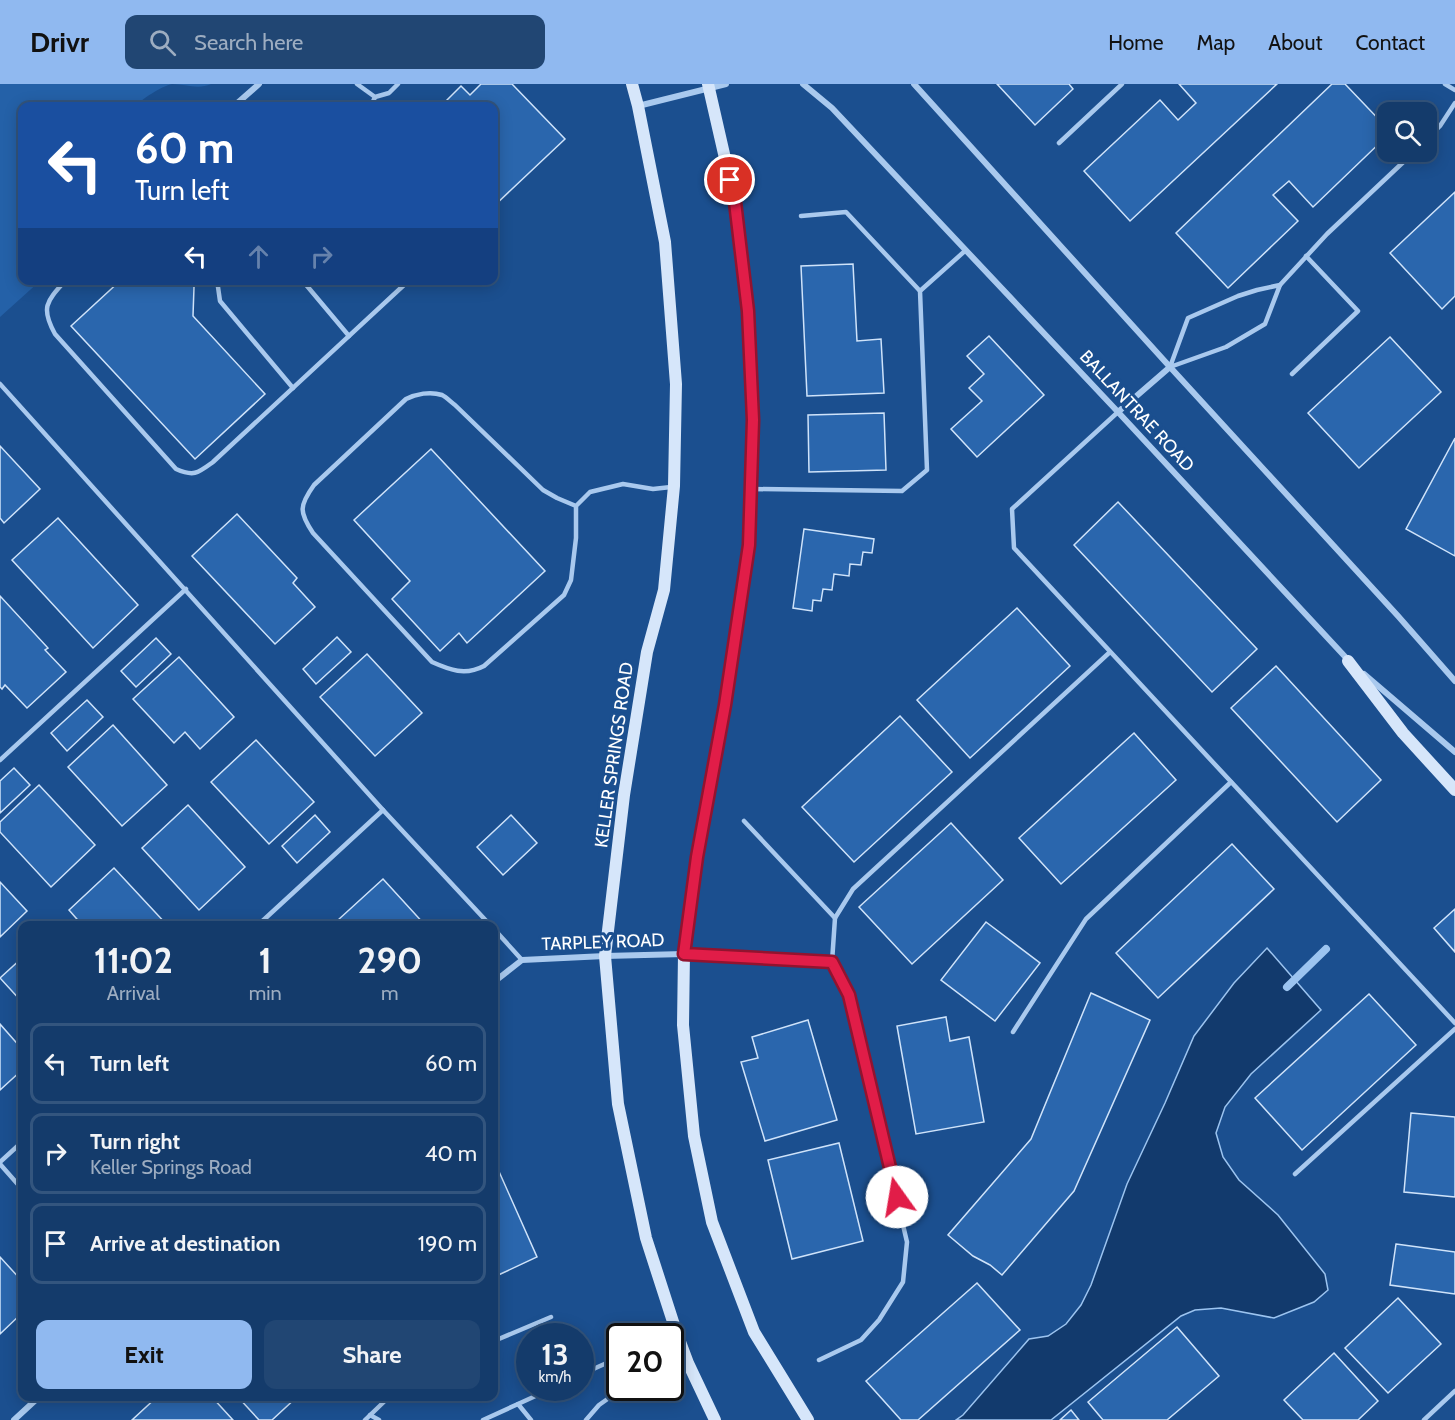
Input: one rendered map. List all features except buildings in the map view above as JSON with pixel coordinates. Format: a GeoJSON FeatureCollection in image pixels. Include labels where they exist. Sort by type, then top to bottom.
{"type":"FeatureCollection","features":[{"type":"Feature","properties":{"kind":"main road","name":"KELLER SPRINGS ROAD"},"geometry":{"type":"LineString","coordinates":[[632,84],[665,242],[676,384],[674,486],[664,590],[647,652],[624,795],[605,956],[618,1104],[646,1238],[673,1323]]}},
{"type":"Feature","properties":{"kind":"main road"},"geometry":{"type":"LineString","coordinates":[[709,86],[735,202],[748,311],[753,420],[749,545],[725,705],[697,857],[684,954],[683,1025],[694,1136],[712,1222],[754,1332],[808,1420]]}},
{"type":"Feature","properties":{"kind":"main road"},"geometry":{"type":"LineString","coordinates":[[1348,661],[1403,733],[1455,790]]}},
{"type":"Feature","properties":{"kind":"main road","name":"KELLER SPRINGS ROAD"},"geometry":{"type":"LineString","coordinates":[[684,1352],[715,1420]]}},
{"type":"Feature","properties":{"kind":"street"},"geometry":{"type":"LineString","coordinates":[[239,102],[259,84]]}},
{"type":"Feature","properties":{"kind":"street"},"geometry":{"type":"LineString","coordinates":[[638,106],[709,86],[726,84]]}},
{"type":"Feature","properties":{"kind":"street","name":"BALLANTRAE ROAD"},"geometry":{"type":"LineString","coordinates":[[803,84],[832,108],[1348,661],[1455,752]]}},
{"type":"Feature","properties":{"kind":"street"},"geometry":{"type":"LineString","coordinates":[[914,84],[1455,681]]}},
{"type":"Feature","properties":{"kind":"street"},"geometry":{"type":"LineString","coordinates":[[1118,412],[1170,367]]}},
{"type":"Feature","properties":{"kind":"street","name":"TARPLEY ROAD"},"geometry":{"type":"LineString","coordinates":[[498,979],[522,960],[684,954]]}},
{"type":"Feature","properties":{"kind":"street"},"geometry":{"type":"LineString","coordinates":[[14,1420],[35,1401]]}},
{"type":"Feature","properties":{"kind":"lane"},"geometry":{"type":"LineString","coordinates":[[357,84],[375,97]]}},
{"type":"Feature","properties":{"kind":"lane"},"geometry":{"type":"LineString","coordinates":[[375,97],[389,93],[398,84]]}},
{"type":"Feature","properties":{"kind":"lane"},"geometry":{"type":"LineString","coordinates":[[1059,143],[1122,84]]}},
{"type":"Feature","properties":{"kind":"lane"},"geometry":{"type":"LineString","coordinates":[[1445,84],[1455,90]]}},
{"type":"Feature","properties":{"kind":"lane"},"geometry":{"type":"LineString","coordinates":[[373,102],[375,97]]}},
{"type":"Feature","properties":{"kind":"lane"},"geometry":{"type":"LineString","coordinates":[[1437,129],[1455,103]]}},
{"type":"Feature","properties":{"kind":"lane"},"geometry":{"type":"LineString","coordinates":[[1170,367],[1226,347],[1264,324],[1280,285],[1327,234],[1403,162]]}},
{"type":"Feature","properties":{"kind":"lane"},"geometry":{"type":"LineString","coordinates":[[751,489],[902,491],[927,470],[920,291],[846,212],[801,216]]}},
{"type":"Feature","properties":{"kind":"lane"},"geometry":{"type":"LineString","coordinates":[[920,291],[966,250]]}},
{"type":"Feature","properties":{"kind":"lane"},"geometry":{"type":"LineString","coordinates":[[1292,374],[1358,311],[1306,256]]}},
{"type":"Feature","properties":{"kind":"lane"},"geometry":{"type":"LineString","coordinates":[[61,285],[51,296],[46,309],[50,325],[56,334],[176,469],[188,474],[195,474],[213,462],[405,285]]}},
{"type":"Feature","properties":{"kind":"lane"},"geometry":{"type":"LineString","coordinates":[[218,285],[220,301],[293,388]]}},
{"type":"Feature","properties":{"kind":"lane"},"geometry":{"type":"LineString","coordinates":[[306,285],[349,336]]}},
{"type":"Feature","properties":{"kind":"lane"},"geometry":{"type":"LineString","coordinates":[[1170,367],[1188,318],[1238,296],[1280,285]]}},
{"type":"Feature","properties":{"kind":"lane"},"geometry":{"type":"LineString","coordinates":[[0,384],[383,810],[486,921]]}},
{"type":"Feature","properties":{"kind":"lane"},"geometry":{"type":"LineString","coordinates":[[576,506],[543,490],[442,395],[427,393],[416,394],[406,399],[314,485],[302,507],[303,518],[313,533],[432,662],[444,668],[474,671],[484,666],[564,595],[571,580],[576,538],[576,506],[590,492],[623,484],[653,489],[674,486]]}},
{"type":"Feature","properties":{"kind":"lane"},"geometry":{"type":"LineString","coordinates":[[1118,412],[1012,509],[1014,548],[1455,1023]]}},
{"type":"Feature","properties":{"kind":"lane"},"geometry":{"type":"LineString","coordinates":[[0,760],[186,589]]}},
{"type":"Feature","properties":{"kind":"lane"},"geometry":{"type":"LineString","coordinates":[[819,1360],[861,1340],[879,1320],[903,1282],[907,1242],[849,995],[832,962],[835,918],[853,889],[1110,652]]}},
{"type":"Feature","properties":{"kind":"lane"},"geometry":{"type":"LineString","coordinates":[[1013,1032],[1086,919],[1231,782]]}},
{"type":"Feature","properties":{"kind":"lane"},"geometry":{"type":"LineString","coordinates":[[263,921],[383,810]]}},
{"type":"Feature","properties":{"kind":"lane"},"geometry":{"type":"LineString","coordinates":[[744,821],[835,918]]}},
{"type":"Feature","properties":{"kind":"lane"},"geometry":{"type":"LineString","coordinates":[[498,934],[522,960]]}},
{"type":"Feature","properties":{"kind":"lane"},"geometry":{"type":"LineString","coordinates":[[684,954],[832,962]]}},
{"type":"Feature","properties":{"kind":"lane"},"geometry":{"type":"LineString","coordinates":[[1295,1174],[1455,1029]]}},
{"type":"Feature","properties":{"kind":"lane"},"geometry":{"type":"LineString","coordinates":[[18,1146],[0,1163],[18,1184]]}},
{"type":"Feature","properties":{"kind":"lane"},"geometry":{"type":"LineString","coordinates":[[498,1339],[550,1317]]}},
{"type":"Feature","properties":{"kind":"lane"},"geometry":{"type":"LineString","coordinates":[[684,1365],[688,1363]]}},
{"type":"Feature","properties":{"kind":"lane"},"geometry":{"type":"LineString","coordinates":[[1424,1420],[1455,1391]]}},
{"type":"Feature","properties":{"kind":"lane"},"geometry":{"type":"LineString","coordinates":[[586,1420],[606,1400]]}},
{"type":"Feature","properties":{"kind":"lane"},"geometry":{"type":"LineString","coordinates":[[365,1420],[385,1401]]}},
{"type":"Feature","properties":{"kind":"lane"},"geometry":{"type":"LineString","coordinates":[[483,1420],[525,1401]]}},
{"type":"Feature","properties":{"kind":"lane"},"geometry":{"type":"LineString","coordinates":[[518,1404],[531,1420]]}},
{"type":"Feature","properties":{"kind":"lane"},"geometry":{"type":"LineString","coordinates":[[370,1415],[379,1420]]}},
{"type":"Feature","properties":{"kind":"shaded area"},"geometry":{"type":"Polygon","coordinates":[[[0,84],[172,84],[152,93],[140,102],[18,102],[18,285],[36,285],[0,317],[0,84]]]}},
{"type":"Feature","properties":{"kind":"shaded area"},"geometry":{"type":"Polygon","coordinates":[[[172,84],[211,84],[196,87],[172,84]]]}},
{"type":"Feature","properties":{"kind":"shaded area"},"geometry":{"type":"Polygon","coordinates":[[[1267,948],[1321,1010],[1251,1074],[1225,1107],[1216,1133],[1223,1157],[1239,1180],[1278,1215],[1325,1274],[1328,1290],[1314,1302],[1274,1318],[1221,1308],[1195,1310],[1181,1316],[1051,1420],[956,1420],[963,1415],[1029,1339],[1048,1336],[1066,1324],[1081,1305],[1091,1285],[1127,1184],[1194,1036],[1234,983],[1267,948]]]}},
{"type":"Feature","properties":{"kind":"waterway"},"geometry":{"type":"LineString","coordinates":[[1287,987],[1326,949]]}},
{"type":"Feature","properties":{"kind":"route"},"geometry":{"type":"LineString","coordinates":[[730,180],[735,202],[748,311],[753,420],[749,545],[725,705],[697,857],[684,954],[832,962],[849,995],[897,1197]]}}]}
